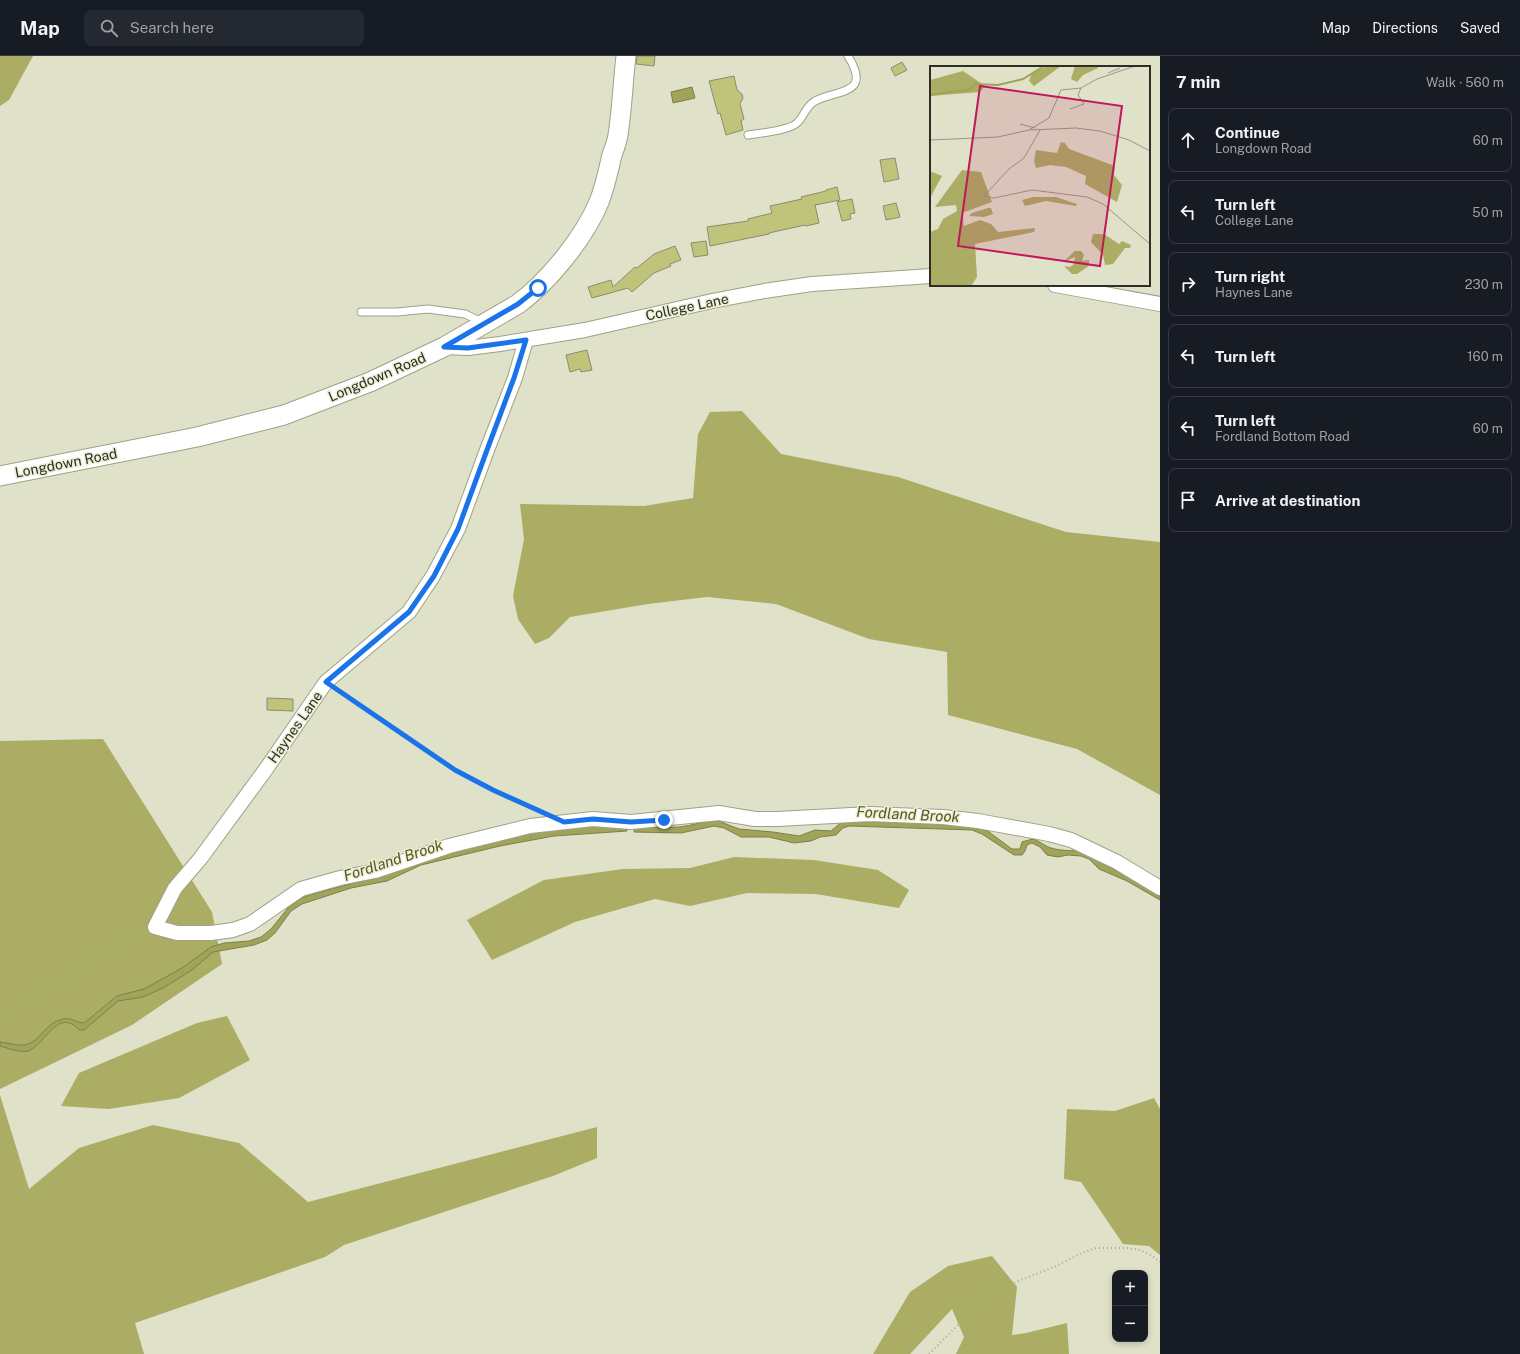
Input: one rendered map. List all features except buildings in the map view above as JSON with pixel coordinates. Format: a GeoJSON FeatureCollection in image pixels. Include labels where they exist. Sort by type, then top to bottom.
{"type":"FeatureCollection","features":[{"type":"Feature","properties":{"kind":"main road","name":"Longdown Road"},"geometry":{"type":"LineString","coordinates":[[0,476],[197,437],[284,415],[370,382],[444,347],[524,300],[548,278],[566,255],[585,227],[598,203],[609,173],[618,136],[626,56]]}},
{"type":"Feature","properties":{"kind":"street","name":"College Lane"},"geometry":{"type":"LineString","coordinates":[[444,347],[468,348],[585,330],[712,301],[764,291],[812,284],[930,276]]}},
{"type":"Feature","properties":{"kind":"street"},"geometry":{"type":"LineString","coordinates":[[1061,286],[1160,304]]}},
{"type":"Feature","properties":{"kind":"street","name":"Haynes Lane"},"geometry":{"type":"LineString","coordinates":[[155,927],[175,888],[200,859],[266,769],[326,682],[409,612],[434,576],[458,529],[514,378],[526,340]]}},
{"type":"Feature","properties":{"kind":"street"},"geometry":{"type":"LineString","coordinates":[[155,927],[177,933],[211,933],[233,930],[250,924],[301,889],[340,878],[375,871],[449,846],[530,826],[593,819],[631,822],[719,814],[755,819],[778,819],[870,814],[943,817],[978,821],[1049,834],[1071,840],[1117,862],[1160,888]]}},
{"type":"Feature","properties":{"kind":"lane"},"geometry":{"type":"LineString","coordinates":[[748,135],[788,128],[796,125],[808,107],[814,102],[843,92],[852,87],[856,78],[856,71],[848,56]]}},
{"type":"Feature","properties":{"kind":"lane"},"geometry":{"type":"LineString","coordinates":[[361,312],[397,312],[428,309],[465,314],[486,323]]}},
{"type":"Feature","properties":{"kind":"path"},"geometry":{"type":"LineString","coordinates":[[326,682],[455,770],[543,812]]}},
{"type":"Feature","properties":{"kind":"path"},"geometry":{"type":"LineString","coordinates":[[0,1016],[17,1008],[136,933],[155,927]]}},
{"type":"Feature","properties":{"kind":"path"},"geometry":{"type":"LineString","coordinates":[[929,1354],[984,1299],[1018,1281],[1054,1267],[1082,1253],[1096,1248],[1128,1248],[1140,1250],[1151,1255],[1160,1262]]}},
{"type":"Feature","properties":{"kind":"shaded area"},"geometry":{"type":"Polygon","coordinates":[[[0,56],[33,56],[9,100],[0,106],[0,56]]]}},
{"type":"Feature","properties":{"kind":"shaded area"},"geometry":{"type":"Polygon","coordinates":[[[692,87],[695,98],[673,103],[671,92],[692,87]]]}},
{"type":"Feature","properties":{"kind":"shaded area"},"geometry":{"type":"Polygon","coordinates":[[[742,411],[781,454],[898,477],[1066,532],[1160,542],[1160,795],[1077,749],[948,715],[947,652],[869,639],[776,604],[707,597],[648,604],[570,617],[549,638],[535,644],[518,619],[513,596],[524,539],[520,504],[644,506],[693,498],[698,434],[710,412],[742,411]]]}},
{"type":"Feature","properties":{"kind":"shaded area"},"geometry":{"type":"Polygon","coordinates":[[[103,739],[212,912],[222,964],[132,1025],[0,1089],[0,741],[103,739]]]}},
{"type":"Feature","properties":{"kind":"shaded area"},"geometry":{"type":"Polygon","coordinates":[[[716,820],[739,829],[799,836],[815,830],[831,831],[843,821],[856,820],[979,827],[989,832],[1012,849],[1020,849],[1022,842],[1032,839],[1051,848],[1089,854],[1102,863],[1160,893],[1160,900],[1127,881],[1099,869],[1089,859],[1081,856],[1068,855],[1058,857],[1047,855],[1040,847],[1032,843],[1027,845],[1022,855],[1014,855],[982,834],[972,830],[849,826],[843,828],[836,835],[820,837],[811,841],[794,843],[769,837],[741,837],[724,828],[714,826],[681,833],[634,832],[635,827],[679,827],[716,820]]]}},
{"type":"Feature","properties":{"kind":"shaded area"},"geometry":{"type":"Polygon","coordinates":[[[580,826],[627,827],[627,831],[554,836],[500,846],[421,865],[387,881],[351,888],[302,904],[291,911],[275,933],[267,940],[254,945],[213,952],[192,970],[163,988],[143,997],[118,1001],[84,1030],[79,1030],[71,1024],[64,1022],[52,1030],[34,1048],[28,1051],[18,1051],[0,1046],[0,1042],[22,1045],[28,1044],[36,1039],[52,1024],[63,1019],[84,1023],[117,996],[144,989],[182,968],[211,947],[224,943],[249,941],[261,937],[271,929],[288,908],[301,898],[382,876],[407,864],[526,833],[580,826]]]}},
{"type":"Feature","properties":{"kind":"shaded area"},"geometry":{"type":"Polygon","coordinates":[[[734,857],[814,860],[878,870],[909,890],[899,908],[816,894],[747,893],[690,906],[655,899],[575,922],[492,960],[467,920],[544,880],[623,869],[690,868],[734,857]]]}},
{"type":"Feature","properties":{"kind":"shaded area"},"geometry":{"type":"Polygon","coordinates":[[[227,1016],[250,1060],[179,1098],[109,1109],[61,1106],[79,1073],[197,1023],[227,1016]]]}},
{"type":"Feature","properties":{"kind":"shaded area"},"geometry":{"type":"Polygon","coordinates":[[[0,1095],[29,1189],[79,1148],[153,1125],[239,1143],[308,1202],[597,1127],[597,1158],[553,1176],[344,1245],[325,1257],[135,1323],[144,1354],[0,1354],[0,1095]]]}},
{"type":"Feature","properties":{"kind":"shaded area"},"geometry":{"type":"Polygon","coordinates":[[[1154,1098],[1160,1109],[1160,1255],[1149,1246],[1123,1244],[1081,1182],[1064,1179],[1067,1109],[1115,1111],[1154,1098]]]}},
{"type":"Feature","properties":{"kind":"shaded area"},"geometry":{"type":"Polygon","coordinates":[[[992,1256],[1017,1287],[1012,1335],[1067,1323],[1069,1354],[956,1354],[964,1337],[952,1309],[910,1354],[873,1354],[910,1292],[948,1266],[992,1256]]]}},
{"type":"Feature","properties":{"kind":"route"},"geometry":{"type":"LineString","coordinates":[[538,288],[518,304],[444,347],[468,348],[526,340],[514,378],[458,529],[434,576],[409,612],[326,682],[455,770],[493,790],[564,822],[593,819],[631,822],[664,820]]}},
{"type":"Feature","properties":{"kind":"water label","name":"Fordland Brook"},"geometry":{"type":"Point","coordinates":[908,814]}},
{"type":"Feature","properties":{"kind":"water label","name":"Fordland Brook"},"geometry":{"type":"Point","coordinates":[393,860]}}]}
